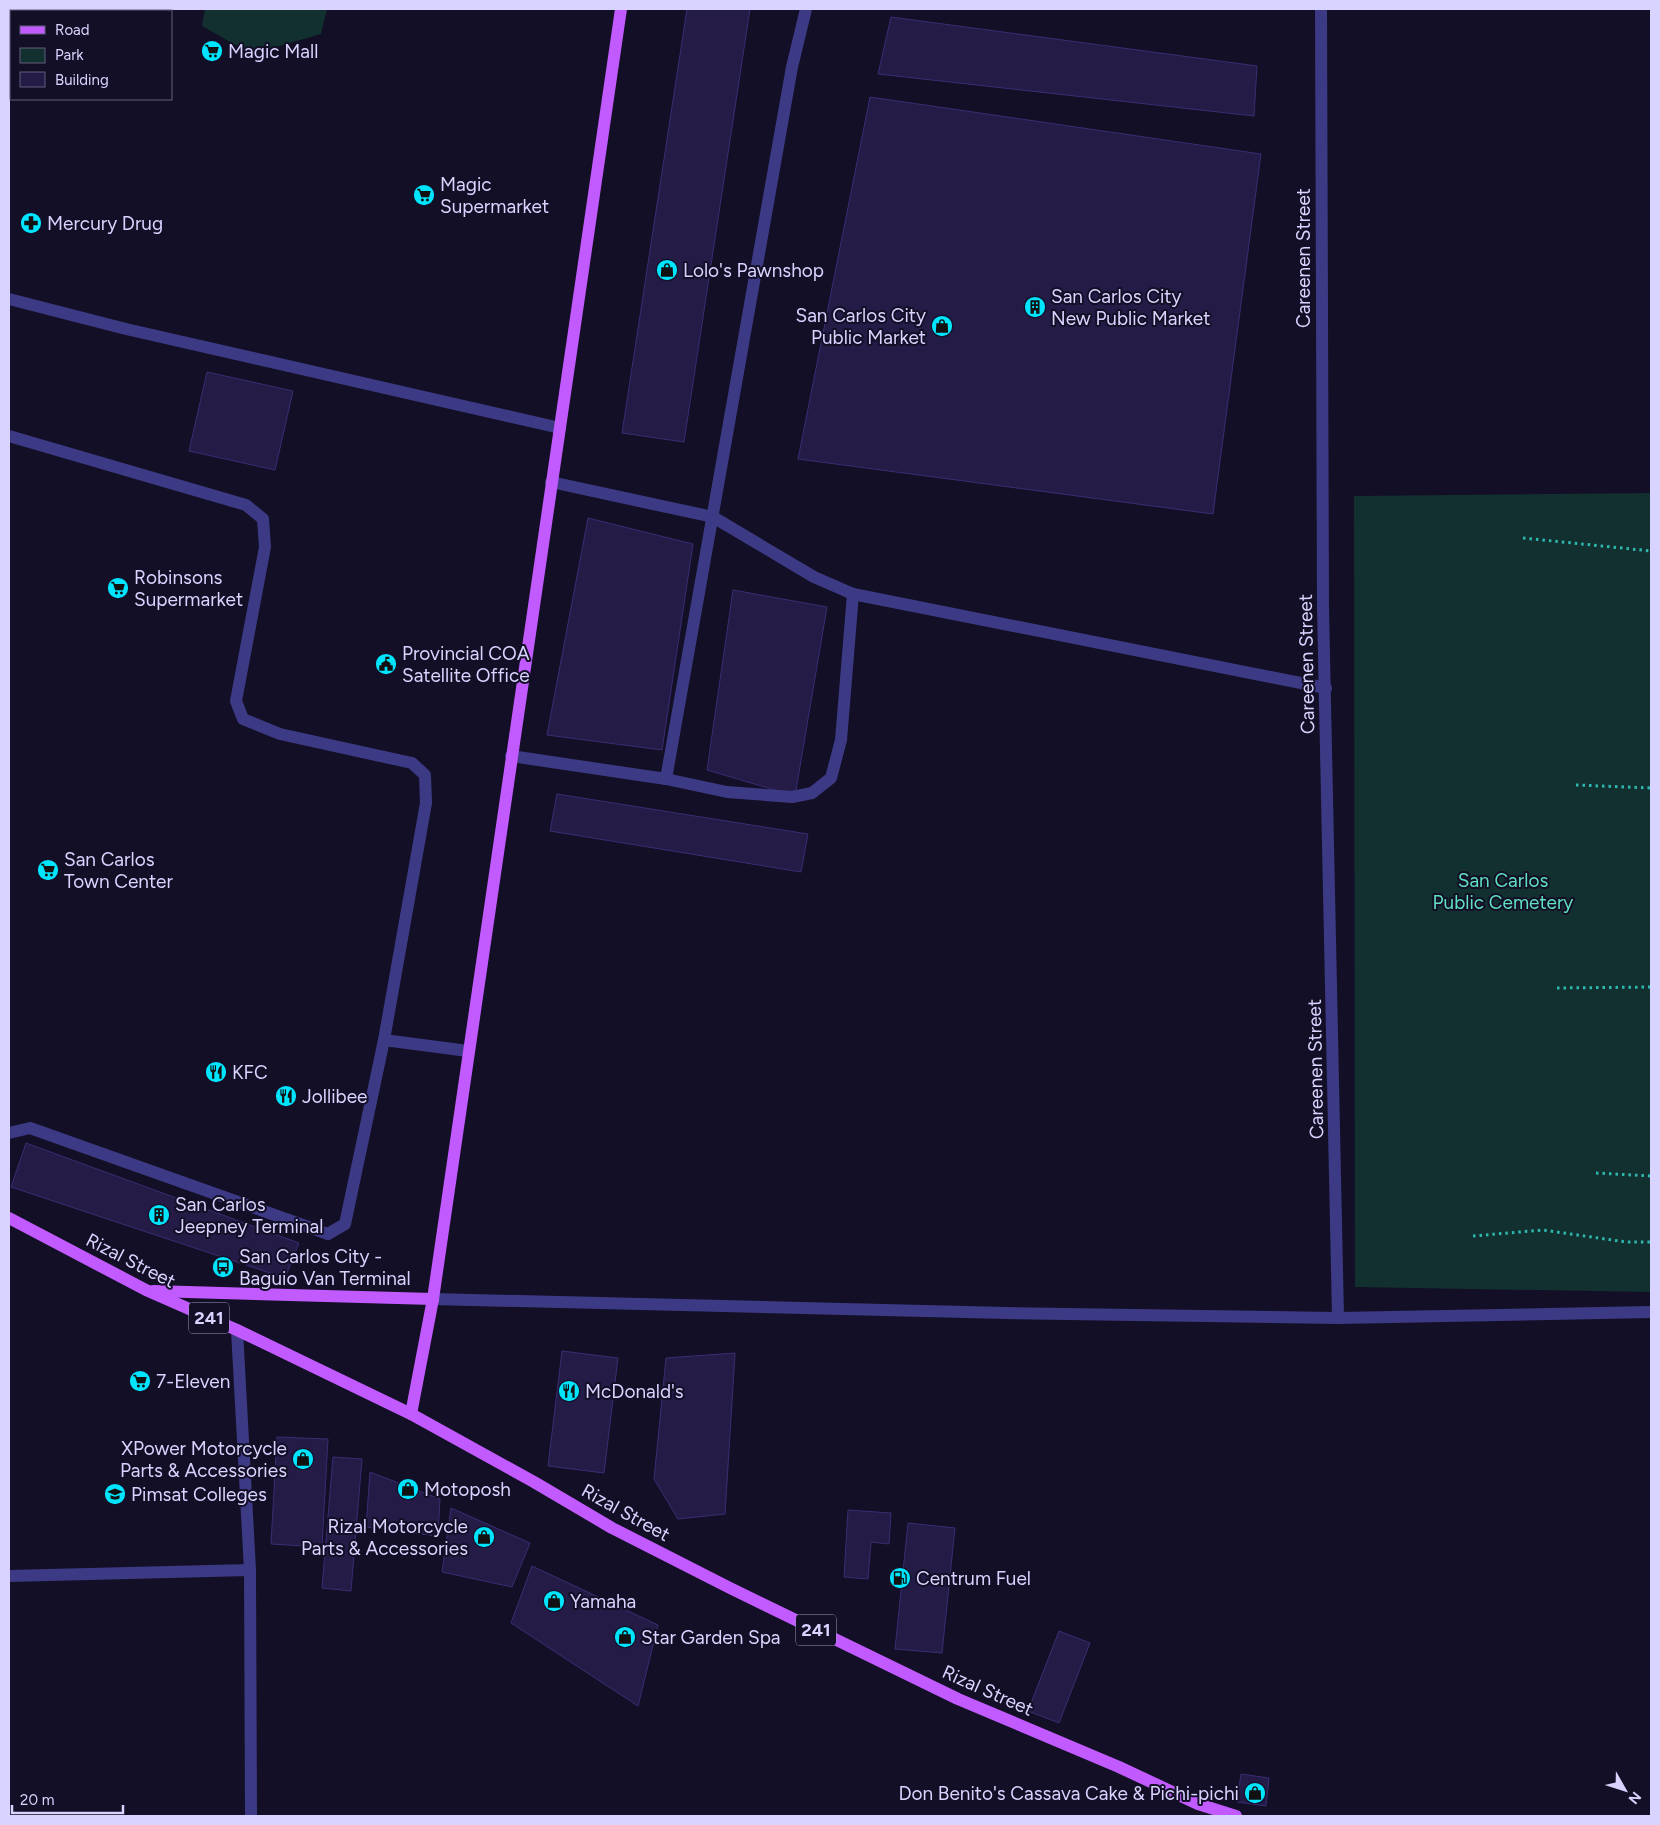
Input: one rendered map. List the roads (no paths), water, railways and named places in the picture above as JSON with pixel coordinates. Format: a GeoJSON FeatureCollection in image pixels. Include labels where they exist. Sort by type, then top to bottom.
{"type":"FeatureCollection","features":[{"type":"Feature","properties":{"kind":"main road"},"geometry":{"type":"LineString","coordinates":[[411,1414],[433,1299],[551,482],[622,9]]}},
{"type":"Feature","properties":{"kind":"main road","name":"Rizal Street"},"geometry":{"type":"LineString","coordinates":[[9,1218],[146,1290],[236,1330],[411,1414],[534,1482],[612,1528],[730,1588],[958,1699],[1119,1766],[1198,1804],[1236,1816]]}},
{"type":"Feature","properties":{"kind":"main road"},"geometry":{"type":"LineString","coordinates":[[146,1290],[433,1299]]}},
{"type":"Feature","properties":{"kind":"street"},"geometry":{"type":"LineString","coordinates":[[666,780],[792,68],[806,9]]}},
{"type":"Feature","properties":{"kind":"street","name":"Careenen Street"},"geometry":{"type":"LineString","coordinates":[[1321,9],[1323,608],[1338,1318]]}},
{"type":"Feature","properties":{"kind":"street"},"geometry":{"type":"LineString","coordinates":[[9,299],[126,329],[560,428]]}},
{"type":"Feature","properties":{"kind":"street"},"geometry":{"type":"LineString","coordinates":[[9,436],[246,505],[263,519],[265,547],[236,701],[243,719],[280,734],[412,762],[425,775],[426,803],[384,1040],[345,1224],[328,1234],[30,1128],[9,1133]]}},
{"type":"Feature","properties":{"kind":"street"},"geometry":{"type":"LineString","coordinates":[[551,482],[713,517],[814,577],[853,594],[1326,688]]}},
{"type":"Feature","properties":{"kind":"street"},"geometry":{"type":"LineString","coordinates":[[511,756],[666,780],[727,792],[792,797],[812,793],[832,778],[841,740],[853,594]]}},
{"type":"Feature","properties":{"kind":"street"},"geometry":{"type":"LineString","coordinates":[[384,1040],[468,1051]]}},
{"type":"Feature","properties":{"kind":"street"},"geometry":{"type":"LineString","coordinates":[[433,1299],[1006,1313],[1338,1318],[1651,1312]]}},
{"type":"Feature","properties":{"kind":"street"},"geometry":{"type":"LineString","coordinates":[[236,1330],[250,1570],[251,1816]]}},
{"type":"Feature","properties":{"kind":"street"},"geometry":{"type":"LineString","coordinates":[[9,1576],[250,1570]]}},
{"type":"Feature","properties":{"kind":"place","name":"Magic Mall"},"geometry":{"type":"Point","coordinates":[212,51]}},
{"type":"Feature","properties":{"kind":"place","name":"Magic Supermarket"},"geometry":{"type":"Point","coordinates":[424,195]}},
{"type":"Feature","properties":{"kind":"place","name":"Mercury Drug"},"geometry":{"type":"Point","coordinates":[31,223]}},
{"type":"Feature","properties":{"kind":"place","name":"Lolo's Pawnshop"},"geometry":{"type":"Point","coordinates":[667,270]}},
{"type":"Feature","properties":{"kind":"place","name":"San Carlos City New Public Market"},"geometry":{"type":"Point","coordinates":[1035,307]}},
{"type":"Feature","properties":{"kind":"place","name":"San Carlos City Public Market"},"geometry":{"type":"Point","coordinates":[942,326]}},
{"type":"Feature","properties":{"kind":"place","name":"Robinsons Supermarket"},"geometry":{"type":"Point","coordinates":[118,588]}},
{"type":"Feature","properties":{"kind":"place","name":"Provincial COA Satellite Office"},"geometry":{"type":"Point","coordinates":[386,664]}},
{"type":"Feature","properties":{"kind":"place","name":"San Carlos Town Center"},"geometry":{"type":"Point","coordinates":[48,870]}},
{"type":"Feature","properties":{"kind":"place","name":"KFC"},"geometry":{"type":"Point","coordinates":[216,1072]}},
{"type":"Feature","properties":{"kind":"place","name":"Jollibee"},"geometry":{"type":"Point","coordinates":[286,1096]}},
{"type":"Feature","properties":{"kind":"place","name":"San Carlos Jeepney Terminal"},"geometry":{"type":"Point","coordinates":[159,1215]}},
{"type":"Feature","properties":{"kind":"place","name":"San Carlos City - Baguio Van Terminal"},"geometry":{"type":"Point","coordinates":[223,1267]}},
{"type":"Feature","properties":{"kind":"place","name":"7-Eleven"},"geometry":{"type":"Point","coordinates":[140,1381]}},
{"type":"Feature","properties":{"kind":"place","name":"McDonald's"},"geometry":{"type":"Point","coordinates":[569,1391]}},
{"type":"Feature","properties":{"kind":"place","name":"XPower Motorcycle Parts & Accessories"},"geometry":{"type":"Point","coordinates":[303,1459]}},
{"type":"Feature","properties":{"kind":"place","name":"Motoposh"},"geometry":{"type":"Point","coordinates":[408,1489]}},
{"type":"Feature","properties":{"kind":"place","name":"Pimsat Colleges"},"geometry":{"type":"Point","coordinates":[115,1494]}},
{"type":"Feature","properties":{"kind":"place","name":"Rizal Motorcycle Parts & Accessories"},"geometry":{"type":"Point","coordinates":[484,1537]}},
{"type":"Feature","properties":{"kind":"place","name":"Centrum Fuel"},"geometry":{"type":"Point","coordinates":[900,1578]}},
{"type":"Feature","properties":{"kind":"place","name":"Yamaha"},"geometry":{"type":"Point","coordinates":[554,1601]}},
{"type":"Feature","properties":{"kind":"place","name":"Star Garden Spa"},"geometry":{"type":"Point","coordinates":[625,1637]}},
{"type":"Feature","properties":{"kind":"place","name":"Don Benito's Cassava Cake & Pichi-pichi"},"geometry":{"type":"Point","coordinates":[1255,1793]}},
{"type":"Feature","properties":{"kind":"park label","name":"San Carlos Public Cemetery"},"geometry":{"type":"Point","coordinates":[1503,891]}}]}
